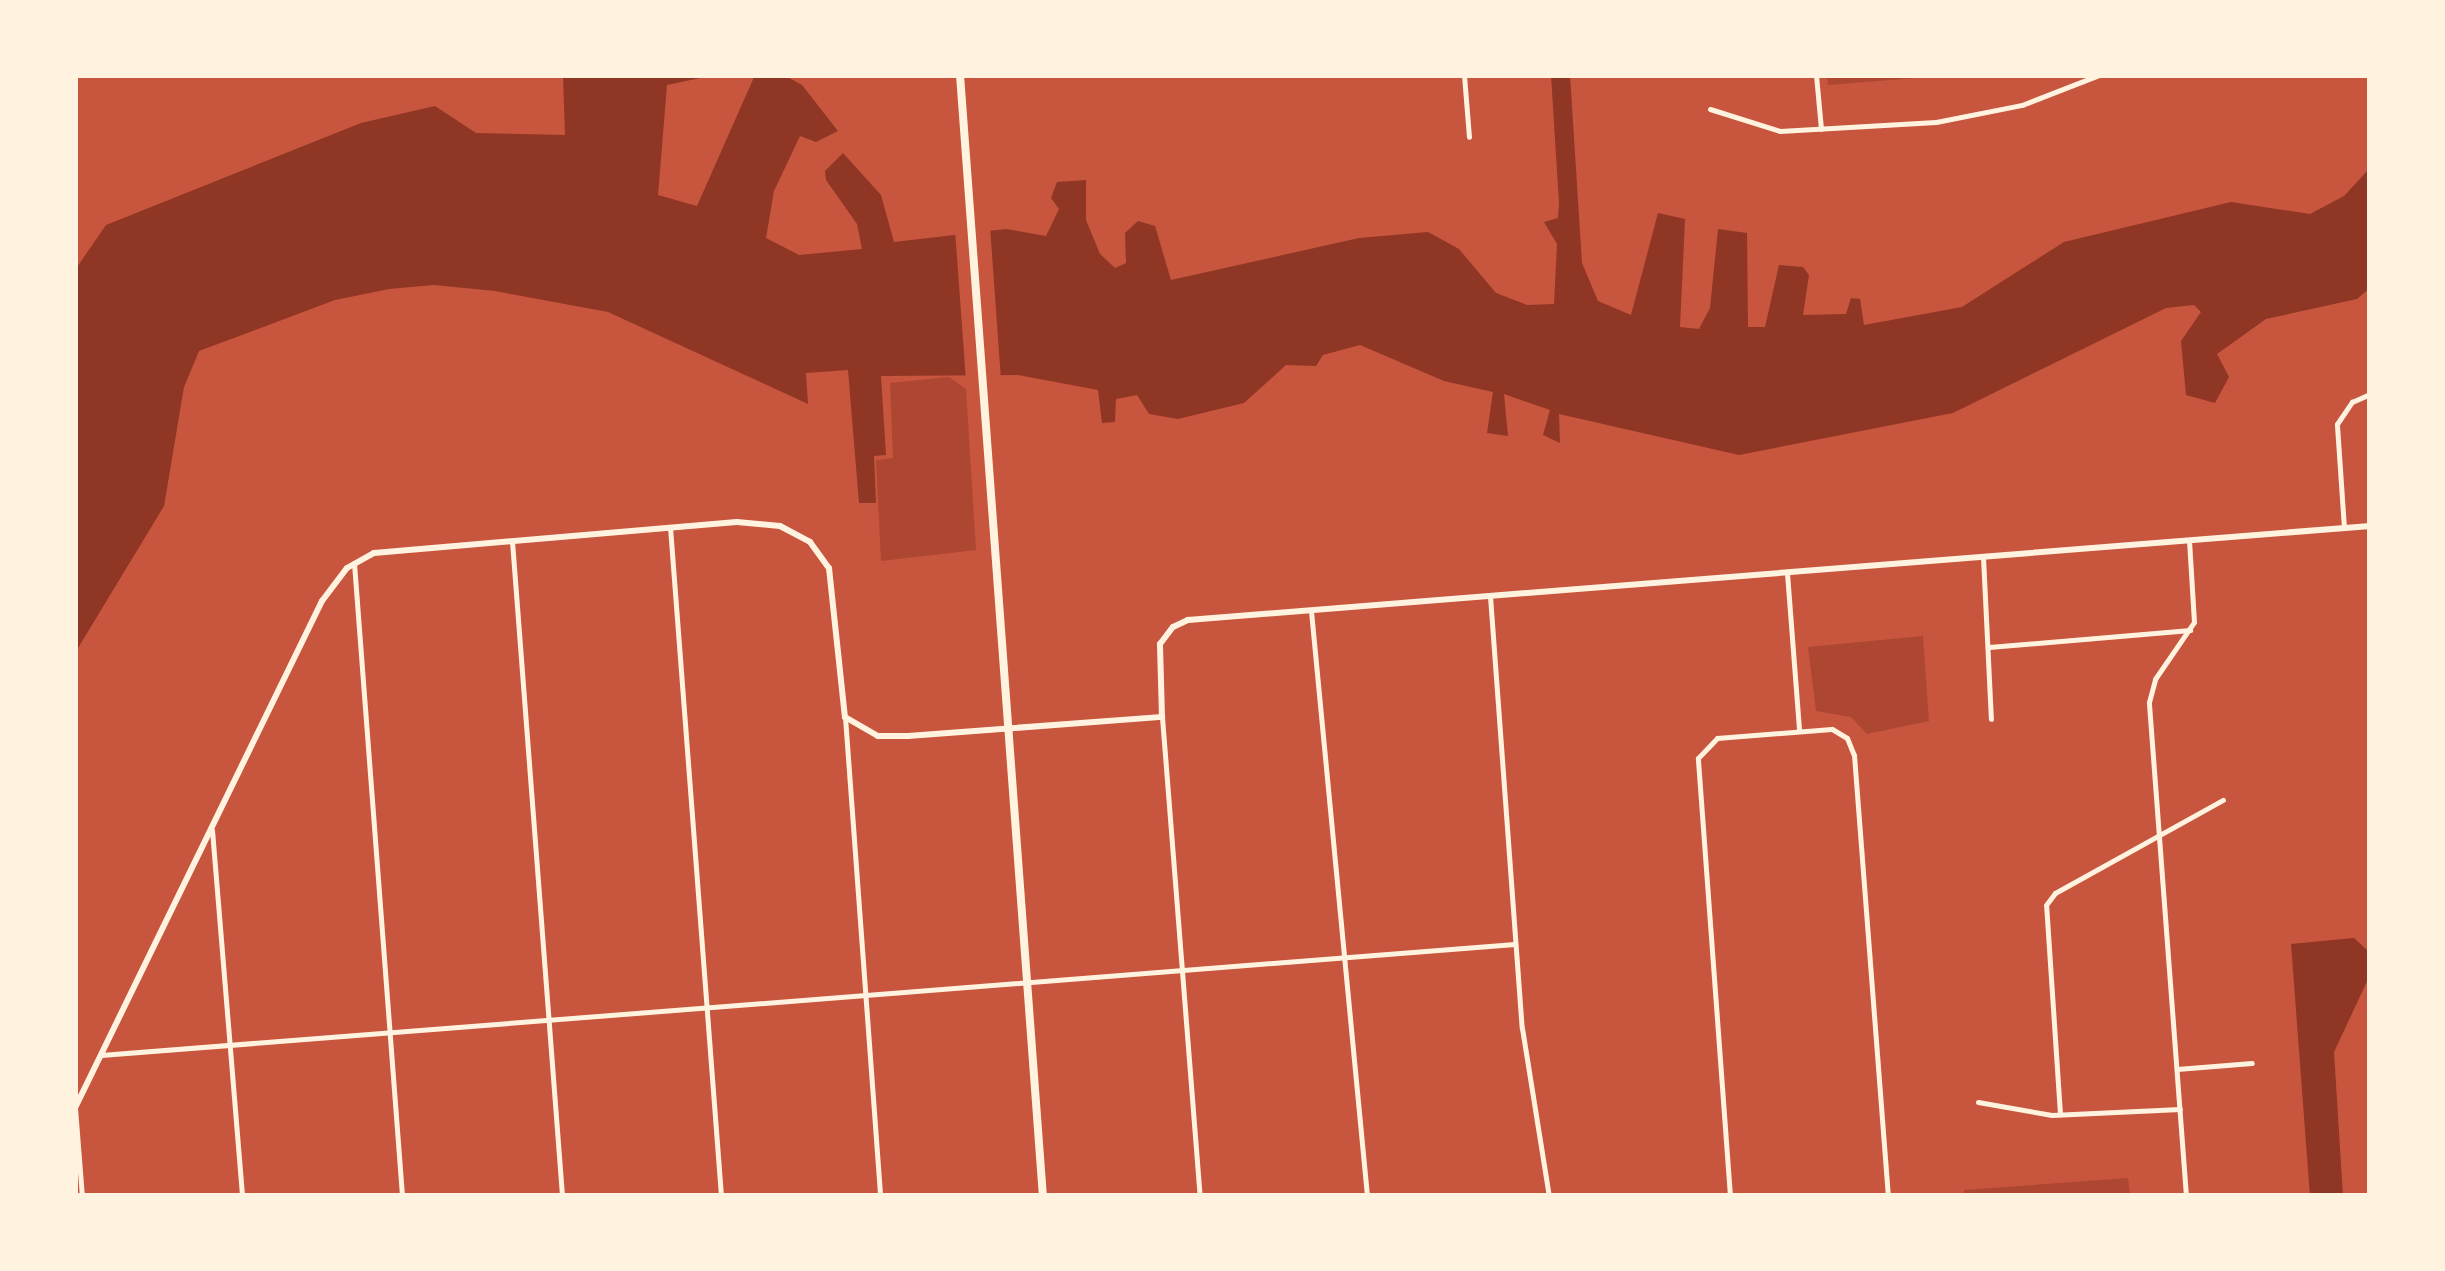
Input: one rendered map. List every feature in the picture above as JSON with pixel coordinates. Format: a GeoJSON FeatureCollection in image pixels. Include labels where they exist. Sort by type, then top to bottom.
{"type":"FeatureCollection","features":[{"type":"Feature","properties":{"kind":"main road"},"geometry":{"type":"LineString","coordinates":[[960,75],[1043,1196]]}},
{"type":"Feature","properties":{"kind":"street"},"geometry":{"type":"LineString","coordinates":[[1464,75],[1469,137]]}},
{"type":"Feature","properties":{"kind":"street"},"geometry":{"type":"LineString","coordinates":[[1816,75],[1821,129]]}},
{"type":"Feature","properties":{"kind":"street"},"geometry":{"type":"LineString","coordinates":[[1710,109],[1780,131],[1972,117],[2056,95],[2099,75]]}},
{"type":"Feature","properties":{"kind":"street"},"geometry":{"type":"LineString","coordinates":[[2344,528],[2338,424],[2352,402],[2370,394]]}},
{"type":"Feature","properties":{"kind":"street"},"geometry":{"type":"LineString","coordinates":[[82,1196],[75,1108],[322,602],[354,563],[392,548],[763,522],[810,542],[835,590],[880,1196]]}},
{"type":"Feature","properties":{"kind":"street"},"geometry":{"type":"LineString","coordinates":[[670,526],[720,1196]]}},
{"type":"Feature","properties":{"kind":"street"},"geometry":{"type":"LineString","coordinates":[[1200,1196],[1162,717],[1159,655],[1166,632],[1188,620],[2370,526]]}},
{"type":"Feature","properties":{"kind":"street"},"geometry":{"type":"LineString","coordinates":[[511,538],[562,1196]]}},
{"type":"Feature","properties":{"kind":"street"},"geometry":{"type":"LineString","coordinates":[[2186,1196],[2149,689],[2190,630],[2196,607],[2189,540]]}},
{"type":"Feature","properties":{"kind":"street"},"geometry":{"type":"LineString","coordinates":[[1983,557],[1991,719]]}},
{"type":"Feature","properties":{"kind":"street"},"geometry":{"type":"LineString","coordinates":[[354,563],[402,1196]]}},
{"type":"Feature","properties":{"kind":"street"},"geometry":{"type":"LineString","coordinates":[[1787,573],[1798,730]]}},
{"type":"Feature","properties":{"kind":"street"},"geometry":{"type":"LineString","coordinates":[[1490,596],[1515,944],[1549,1196]]}},
{"type":"Feature","properties":{"kind":"street"},"geometry":{"type":"LineString","coordinates":[[1311,610],[1341,958],[1367,1196]]}},
{"type":"Feature","properties":{"kind":"street"},"geometry":{"type":"LineString","coordinates":[[1988,648],[2190,630]]}},
{"type":"Feature","properties":{"kind":"street"},"geometry":{"type":"LineString","coordinates":[[845,717],[878,736],[1162,717]]}},
{"type":"Feature","properties":{"kind":"street"},"geometry":{"type":"LineString","coordinates":[[1730,1196],[1701,750],[1717,738],[1832,729],[1848,738],[1854,755],[1888,1196]]}},
{"type":"Feature","properties":{"kind":"street"},"geometry":{"type":"LineString","coordinates":[[2060,1114],[2046,905],[2223,800]]}},
{"type":"Feature","properties":{"kind":"street"},"geometry":{"type":"LineString","coordinates":[[212,827],[242,1196]]}},
{"type":"Feature","properties":{"kind":"street"},"geometry":{"type":"LineString","coordinates":[[101,1054],[1515,944]]}},
{"type":"Feature","properties":{"kind":"street"},"geometry":{"type":"LineString","coordinates":[[2370,1042],[2370,1119]]}},
{"type":"Feature","properties":{"kind":"street"},"geometry":{"type":"LineString","coordinates":[[2176,1069],[2252,1062]]}},
{"type":"Feature","properties":{"kind":"street"},"geometry":{"type":"LineString","coordinates":[[1978,1102],[2060,1114],[2180,1109]]}},
{"type":"Feature","properties":{"kind":"shaded area"},"geometry":{"type":"Polygon","coordinates":[[[563,75],[714,75],[667,85],[658,195],[697,206],[755,75],[784,75],[802,85],[838,131],[816,142],[800,136],[774,191],[766,238],[799,255],[862,249],[857,224],[826,180],[825,171],[843,153],[881,195],[894,242],[1006,229],[1046,236],[1059,209],[1051,198],[1057,182],[1086,180],[1086,220],[1100,254],[1115,268],[1126,263],[1125,233],[1138,221],[1155,226],[1171,280],[1359,238],[1428,232],[1459,249],[1496,293],[1527,305],[1554,304],[1557,244],[1544,222],[1558,218],[1559,203],[1551,75],[1570,75],[1582,263],[1598,301],[1631,315],[1658,213],[1685,219],[1680,327],[1699,329],[1710,308],[1718,229],[1747,233],[1748,327],[1765,327],[1779,265],[1803,267],[1809,275],[1803,315],[1846,314],[1851,298],[1860,299],[1864,325],[1962,307],[2064,242],[2231,202],[2310,214],[2344,196],[2370,168],[2370,288],[2357,299],[2266,319],[2217,354],[2229,377],[2215,403],[2186,395],[2181,341],[2201,312],[2194,305],[2166,308],[1953,413],[1739,455],[1559,414],[1560,443],[1543,435],[1550,410],[1504,394],[1508,436],[1487,433],[1493,392],[1444,381],[1360,345],[1323,355],[1316,366],[1286,365],[1244,403],[1178,419],[1149,414],[1137,395],[1116,399],[1115,422],[1102,423],[1098,390],[1018,375],[881,376],[886,455],[874,456],[876,503],[859,503],[848,370],[806,373],[808,404],[608,312],[495,291],[434,285],[389,289],[335,300],[199,351],[184,387],[164,506],[75,653],[75,270],[106,225],[361,123],[435,106],[476,133],[565,135],[563,75]]]}},
{"type":"Feature","properties":{"kind":"shaded area"},"geometry":{"type":"Polygon","coordinates":[[[1827,75],[1953,75],[1828,85],[1827,75]]]}},
{"type":"Feature","properties":{"kind":"shaded area"},"geometry":{"type":"Polygon","coordinates":[[[949,377],[966,389],[976,550],[881,561],[876,460],[893,458],[890,383],[949,377]]]}},
{"type":"Feature","properties":{"kind":"shaded area"},"geometry":{"type":"Polygon","coordinates":[[[1923,636],[1929,721],[1867,734],[1851,717],[1816,711],[1808,647],[1923,636]]]}},
{"type":"Feature","properties":{"kind":"shaded area"},"geometry":{"type":"Polygon","coordinates":[[[2354,938],[2367,950],[2370,975],[2334,1052],[2343,1196],[2310,1196],[2291,944],[2354,938]]]}},
{"type":"Feature","properties":{"kind":"shaded area"},"geometry":{"type":"Polygon","coordinates":[[[2128,1178],[2130,1196],[1964,1196],[1964,1190],[2128,1178]]]}},
{"type":"Feature","properties":{"kind":"pier"},"geometry":{"type":"Polygon","coordinates":[[[990,226],[1001,380],[966,381],[955,230],[990,226]]]}}]}
